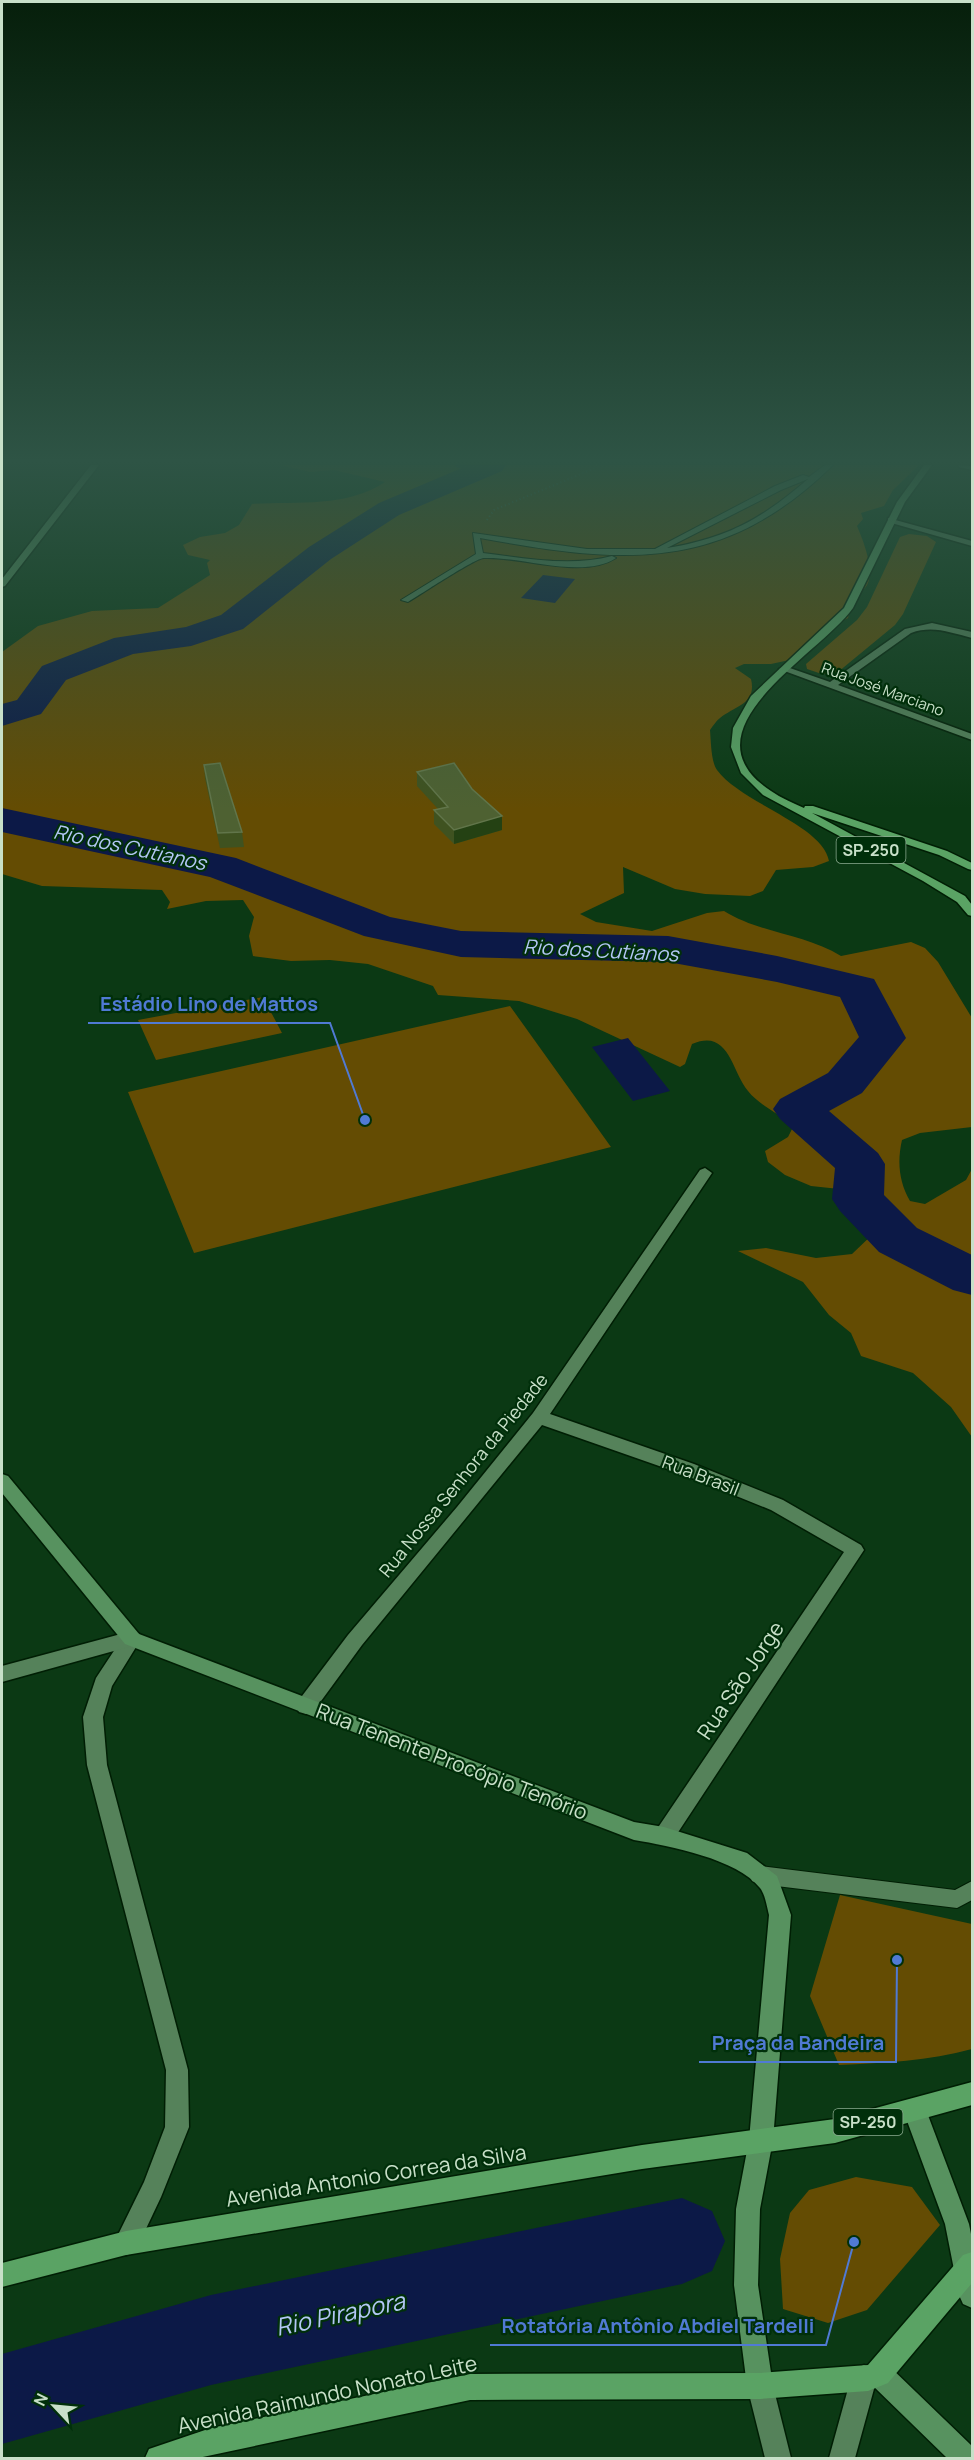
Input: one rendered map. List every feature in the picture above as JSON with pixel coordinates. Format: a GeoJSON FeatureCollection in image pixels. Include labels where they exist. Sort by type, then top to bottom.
{"type":"FeatureCollection","features":[{"type":"Feature","properties":{"kind":"main road","name":"SP-250"},"geometry":{"type":"LineString","coordinates":[[863,580],[841,617],[784,669],[748,708],[738,726],[734,743],[739,761],[754,782],[767,793],[969,906]]}},
{"type":"Feature","properties":{"kind":"main road","name":"SP-250"},"geometry":{"type":"LineString","coordinates":[[767,793],[943,854],[972,867]]}},
{"type":"Feature","properties":{"kind":"main road"},"geometry":{"type":"LineString","coordinates":[[969,906],[972,891]]}},
{"type":"Feature","properties":{"kind":"main road"},"geometry":{"type":"LineString","coordinates":[[2,1481],[132,1638]]}},
{"type":"Feature","properties":{"kind":"main road","name":"Rua Tenente Procópio Tenório"},"geometry":{"type":"LineString","coordinates":[[132,1638],[634,1831],[664,1836],[740,1860],[764,1879]]}},
{"type":"Feature","properties":{"kind":"main road"},"geometry":{"type":"LineString","coordinates":[[760,2386],[746,2285],[748,2209],[762,2140],[780,1915],[764,1879]]}},
{"type":"Feature","properties":{"kind":"main road","name":"SP-250"},"geometry":{"type":"LineString","coordinates":[[762,2140],[834,2131],[972,2094]]}},
{"type":"Feature","properties":{"kind":"main road"},"geometry":{"type":"LineString","coordinates":[[915,2110],[957,2224],[970,2267],[972,2295]]}},
{"type":"Feature","properties":{"kind":"main road","name":"Avenida Antonio Correa da Silva"},"geometry":{"type":"LineString","coordinates":[[2,2275],[126,2243],[642,2157],[762,2140]]}},
{"type":"Feature","properties":{"kind":"main road"},"geometry":{"type":"LineString","coordinates":[[966,2458],[871,2376],[970,2267]]}},
{"type":"Feature","properties":{"kind":"main road","name":"Avenida Raimundo Nonato Leite"},"geometry":{"type":"LineString","coordinates":[[158,2458],[211,2441],[470,2387],[760,2386],[871,2376]]}},
{"type":"Feature","properties":{"kind":"street"},"geometry":{"type":"LineString","coordinates":[[831,686],[908,631],[919,626],[950,628],[972,635]]}},
{"type":"Feature","properties":{"kind":"street","name":"Rua José Marciano"},"geometry":{"type":"LineString","coordinates":[[784,669],[972,737]]}},
{"type":"Feature","properties":{"kind":"street","name":"Rua Nossa Senhora da Piedade"},"geometry":{"type":"LineString","coordinates":[[306,1706],[355,1640],[463,1512],[539,1417],[705,1173]]}},
{"type":"Feature","properties":{"kind":"street","name":"Rua Brasil"},"geometry":{"type":"LineString","coordinates":[[539,1417],[688,1469],[777,1505],[855,1550]]}},
{"type":"Feature","properties":{"kind":"street","name":"Rua São Jorge"},"geometry":{"type":"LineString","coordinates":[[664,1836],[855,1550]]}},
{"type":"Feature","properties":{"kind":"street"},"geometry":{"type":"LineString","coordinates":[[2,1674],[132,1638]]}},
{"type":"Feature","properties":{"kind":"street"},"geometry":{"type":"LineString","coordinates":[[126,2243],[153,2189],[177,2127],[177,2070],[97,1765],[93,1717],[104,1684],[132,1638]]}},
{"type":"Feature","properties":{"kind":"street"},"geometry":{"type":"LineString","coordinates":[[842,2458],[871,2376]]}},
{"type":"Feature","properties":{"kind":"street"},"geometry":{"type":"LineString","coordinates":[[760,2386],[778,2458]]}},
{"type":"Feature","properties":{"kind":"lane"},"geometry":{"type":"LineString","coordinates":[[405,600],[439,580]]}},
{"type":"Feature","properties":{"kind":"lane"},"geometry":{"type":"LineString","coordinates":[[764,1879],[957,1899],[972,1890]]}},
{"type":"Feature","properties":{"kind":"shaded area"},"geometry":{"type":"Polygon","coordinates":[[[202,580],[869,580],[865,588],[853,597],[848,618],[821,632],[794,659],[771,664],[744,664],[735,668],[751,679],[751,694],[743,703],[719,719],[710,730],[712,757],[717,770],[728,782],[812,836],[823,848],[829,861],[813,867],[776,870],[763,891],[750,896],[705,894],[675,889],[623,867],[624,893],[580,914],[596,922],[652,931],[707,913],[724,911],[752,924],[812,943],[841,956],[911,942],[925,948],[938,962],[972,1018],[972,1127],[920,1133],[902,1140],[899,1164],[903,1187],[910,1201],[925,1204],[966,1180],[972,1169],[972,1437],[951,1407],[913,1373],[861,1356],[851,1333],[829,1315],[803,1282],[738,1251],[766,1248],[816,1258],[852,1254],[875,1232],[872,1206],[858,1191],[811,1186],[785,1175],[768,1162],[765,1151],[788,1137],[794,1125],[748,1091],[728,1054],[721,1046],[714,1042],[704,1041],[692,1044],[685,1064],[680,1067],[577,1019],[519,1001],[438,995],[433,986],[368,964],[330,960],[291,961],[253,956],[249,936],[254,917],[243,900],[206,901],[167,909],[170,902],[162,890],[42,886],[2,874],[2,652],[38,626],[92,611],[158,608],[202,580]]]}},
{"type":"Feature","properties":{"kind":"shaded area"},"geometry":{"type":"Polygon","coordinates":[[[880,580],[919,580],[903,614],[895,625],[838,672],[822,674],[807,669],[806,664],[857,620],[867,607],[880,580]]]}},
{"type":"Feature","properties":{"kind":"shaded area"},"geometry":{"type":"Polygon","coordinates":[[[263,997],[282,1033],[156,1060],[138,1020],[263,997]]]}},
{"type":"Feature","properties":{"kind":"shaded area"},"geometry":{"type":"Polygon","coordinates":[[[510,1006],[611,1147],[194,1253],[128,1092],[510,1006]]]}},
{"type":"Feature","properties":{"kind":"shaded area"},"geometry":{"type":"Polygon","coordinates":[[[840,1895],[972,1924],[972,2049],[923,2059],[839,2065],[810,1996],[840,1895]]]}},
{"type":"Feature","properties":{"kind":"shaded area"},"geometry":{"type":"Polygon","coordinates":[[[856,2177],[912,2187],[940,2225],[867,2310],[828,2323],[783,2309],[780,2259],[790,2213],[809,2190],[856,2177]]]}},
{"type":"Feature","properties":{"kind":"water"},"geometry":{"type":"Polygon","coordinates":[[[538,580],[574,580],[555,603],[521,598],[538,580]]]}},
{"type":"Feature","properties":{"kind":"water"},"geometry":{"type":"Polygon","coordinates":[[[628,1038],[670,1091],[633,1101],[592,1047],[628,1038]]]}},
{"type":"Feature","properties":{"kind":"building"},"geometry":{"type":"Polygon","coordinates":[[[220,763],[242,832],[218,833],[204,765],[220,763]]]}},
{"type":"Feature","properties":{"kind":"building"},"geometry":{"type":"Polygon","coordinates":[[[454,763],[472,789],[502,816],[454,830],[434,810],[448,807],[417,772],[454,763]]]}},
{"type":"Feature","properties":{"kind":"waterway","name":"Rio dos Cutianos"},"geometry":{"type":"LineString","coordinates":[[2,715],[29,707],[54,673],[126,645],[191,636],[232,622],[286,580]]}},
{"type":"Feature","properties":{"kind":"waterway","name":"Rio dos Cutianos"},"geometry":{"type":"LineString","coordinates":[[2,820],[222,867],[379,927],[461,944],[668,949],[777,969],[858,988],[883,1038],[845,1083],[797,1109],[860,1164],[858,1199],[898,1240],[972,1277]]}},
{"type":"Feature","properties":{"kind":"waterway","name":"Rio Pirapora"},"geometry":{"type":"LineString","coordinates":[[2,2399],[211,2340],[682,2241]]}},
{"type":"Feature","properties":{"kind":"place","name":"Estádio Lino de Mattos"},"geometry":{"type":"Point","coordinates":[365,1120]}},
{"type":"Feature","properties":{"kind":"place","name":"Praça da Bandeira"},"geometry":{"type":"Point","coordinates":[897,1960]}},
{"type":"Feature","properties":{"kind":"place","name":"Rotatória Antônio Abdiel Tardelli"},"geometry":{"type":"Point","coordinates":[854,2242]}}]}
